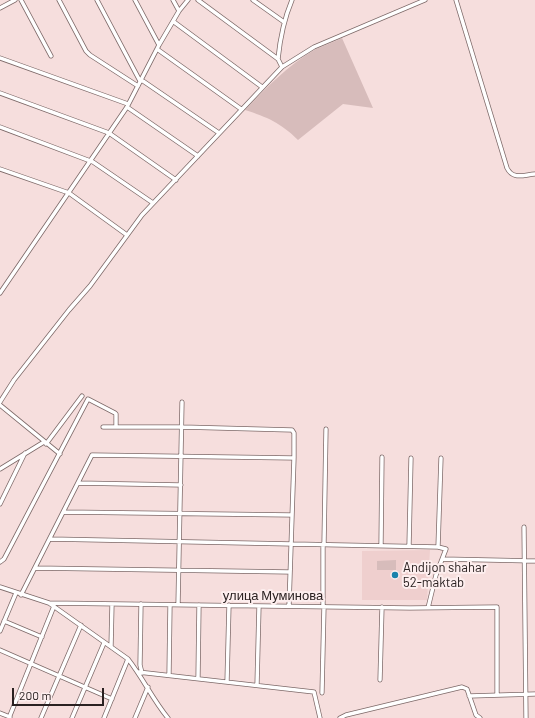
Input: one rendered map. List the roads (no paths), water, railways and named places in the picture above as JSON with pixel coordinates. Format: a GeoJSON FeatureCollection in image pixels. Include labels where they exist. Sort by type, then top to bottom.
{"type":"FeatureCollection","features":[{"type":"Feature","properties":{"kind":"street"},"geometry":{"type":"LineString","coordinates":[[0,8],[15,0]]}},
{"type":"Feature","properties":{"kind":"street"},"geometry":{"type":"LineString","coordinates":[[21,0],[51,56]]}},
{"type":"Feature","properties":{"kind":"street"},"geometry":{"type":"LineString","coordinates":[[59,0],[90,55],[138,86]]}},
{"type":"Feature","properties":{"kind":"street"},"geometry":{"type":"LineString","coordinates":[[96,0],[140,81],[219,133]]}},
{"type":"Feature","properties":{"kind":"street"},"geometry":{"type":"LineString","coordinates":[[135,0],[158,47],[241,109]]}},
{"type":"Feature","properties":{"kind":"street"},"geometry":{"type":"LineString","coordinates":[[173,0],[179,11]]}},
{"type":"Feature","properties":{"kind":"street"},"geometry":{"type":"LineString","coordinates":[[0,293],[127,106],[158,47],[174,22],[179,11],[188,0]]}},
{"type":"Feature","properties":{"kind":"street"},"geometry":{"type":"LineString","coordinates":[[198,0],[278,60],[282,67]]}},
{"type":"Feature","properties":{"kind":"street"},"geometry":{"type":"LineString","coordinates":[[253,0],[284,22]]}},
{"type":"Feature","properties":{"kind":"street"},"geometry":{"type":"LineString","coordinates":[[278,60],[284,22],[292,0]]}},
{"type":"Feature","properties":{"kind":"street"},"geometry":{"type":"LineString","coordinates":[[60,454],[0,404],[11,384],[69,310],[90,286],[127,234],[153,203],[282,67],[314,47],[425,0]]}},
{"type":"Feature","properties":{"kind":"street"},"geometry":{"type":"LineString","coordinates":[[456,0],[507,168],[511,175],[515,176],[535,174]]}},
{"type":"Feature","properties":{"kind":"street"},"geometry":{"type":"LineString","coordinates":[[174,22],[262,87]]}},
{"type":"Feature","properties":{"kind":"street"},"geometry":{"type":"LineString","coordinates":[[0,58],[127,106],[198,156]]}},
{"type":"Feature","properties":{"kind":"street"},"geometry":{"type":"LineString","coordinates":[[0,93],[109,133],[176,180]]}},
{"type":"Feature","properties":{"kind":"street"},"geometry":{"type":"LineString","coordinates":[[0,127],[93,162],[153,203]]}},
{"type":"Feature","properties":{"kind":"street"},"geometry":{"type":"LineString","coordinates":[[0,169],[69,193],[127,234]]}},
{"type":"Feature","properties":{"kind":"street"},"geometry":{"type":"LineString","coordinates":[[0,469],[45,443],[82,396]]}},
{"type":"Feature","properties":{"kind":"street"},"geometry":{"type":"LineString","coordinates":[[0,562],[4,559],[88,399],[115,412],[116,427]]}},
{"type":"Feature","properties":{"kind":"street"},"geometry":{"type":"LineString","coordinates":[[178,605],[182,402]]}},
{"type":"Feature","properties":{"kind":"street"},"geometry":{"type":"LineString","coordinates":[[103,427],[182,427],[292,430],[294,433],[294,458],[289,606]]}},
{"type":"Feature","properties":{"kind":"street"},"geometry":{"type":"LineString","coordinates":[[322,693],[326,429]]}},
{"type":"Feature","properties":{"kind":"street"},"geometry":{"type":"LineString","coordinates":[[0,504],[25,454]]}},
{"type":"Feature","properties":{"kind":"street"},"geometry":{"type":"LineString","coordinates":[[21,595],[92,455],[294,458]]}},
{"type":"Feature","properties":{"kind":"street"},"geometry":{"type":"LineString","coordinates":[[381,545],[382,457]]}},
{"type":"Feature","properties":{"kind":"street"},"geometry":{"type":"LineString","coordinates":[[409,546],[411,458]]}},
{"type":"Feature","properties":{"kind":"street"},"geometry":{"type":"LineString","coordinates":[[438,547],[441,458]]}},
{"type":"Feature","properties":{"kind":"street"},"geometry":{"type":"LineString","coordinates":[[78,483],[181,485]]}},
{"type":"Feature","properties":{"kind":"street"},"geometry":{"type":"LineString","coordinates":[[64,512],[292,515]]}},
{"type":"Feature","properties":{"kind":"street"},"geometry":{"type":"LineString","coordinates":[[524,527],[526,718]]}},
{"type":"Feature","properties":{"kind":"street"},"geometry":{"type":"LineString","coordinates":[[50,539],[438,547],[446,549],[436,575],[428,608]]}},
{"type":"Feature","properties":{"kind":"street"},"geometry":{"type":"LineString","coordinates":[[442,559],[535,561]]}},
{"type":"Feature","properties":{"kind":"street"},"geometry":{"type":"LineString","coordinates":[[35,568],[290,572]]}},
{"type":"Feature","properties":{"kind":"street"},"geometry":{"type":"LineString","coordinates":[[0,587],[49,603],[128,660],[140,672],[157,704],[167,718]]}},
{"type":"Feature","properties":{"kind":"street"},"geometry":{"type":"LineString","coordinates":[[0,631],[16,593]]}},
{"type":"Feature","properties":{"kind":"street","name":"улица Муминова"},"geometry":{"type":"LineString","coordinates":[[49,603],[428,608],[497,607],[497,695]]}},
{"type":"Feature","properties":{"kind":"street"},"geometry":{"type":"LineString","coordinates":[[111,647],[112,604]]}},
{"type":"Feature","properties":{"kind":"street"},"geometry":{"type":"LineString","coordinates":[[140,672],[141,604]]}},
{"type":"Feature","properties":{"kind":"street"},"geometry":{"type":"LineString","coordinates":[[169,675],[170,605]]}},
{"type":"Feature","properties":{"kind":"street"},"geometry":{"type":"LineString","coordinates":[[198,678],[199,605]]}},
{"type":"Feature","properties":{"kind":"street"},"geometry":{"type":"LineString","coordinates":[[227,682],[229,605]]}},
{"type":"Feature","properties":{"kind":"street"},"geometry":{"type":"LineString","coordinates":[[0,713],[9,718],[32,664],[54,606]]}},
{"type":"Feature","properties":{"kind":"street"},"geometry":{"type":"LineString","coordinates":[[257,685],[259,606]]}},
{"type":"Feature","properties":{"kind":"street"},"geometry":{"type":"LineString","coordinates":[[380,680],[382,607]]}},
{"type":"Feature","properties":{"kind":"street"},"geometry":{"type":"LineString","coordinates":[[4,621],[42,637]]}},
{"type":"Feature","properties":{"kind":"street"},"geometry":{"type":"LineString","coordinates":[[41,718],[81,625]]}},
{"type":"Feature","properties":{"kind":"street"},"geometry":{"type":"LineString","coordinates":[[72,718],[104,643]]}},
{"type":"Feature","properties":{"kind":"street"},"geometry":{"type":"LineString","coordinates":[[0,650],[112,698]]}},
{"type":"Feature","properties":{"kind":"street"},"geometry":{"type":"LineString","coordinates":[[104,718],[128,660]]}},
{"type":"Feature","properties":{"kind":"street"},"geometry":{"type":"LineString","coordinates":[[140,672],[314,692],[320,718]]}},
{"type":"Feature","properties":{"kind":"street"},"geometry":{"type":"LineString","coordinates":[[134,718],[148,687]]}},
{"type":"Feature","properties":{"kind":"street"},"geometry":{"type":"LineString","coordinates":[[340,718],[346,715],[462,687],[467,690],[476,715],[480,718]]}},
{"type":"Feature","properties":{"kind":"street"},"geometry":{"type":"LineString","coordinates":[[469,696],[535,694]]}},
{"type":"Feature","properties":{"kind":"place","name":"Andijon shahar 52-maktab"},"geometry":{"type":"Point","coordinates":[395,575]}}]}
